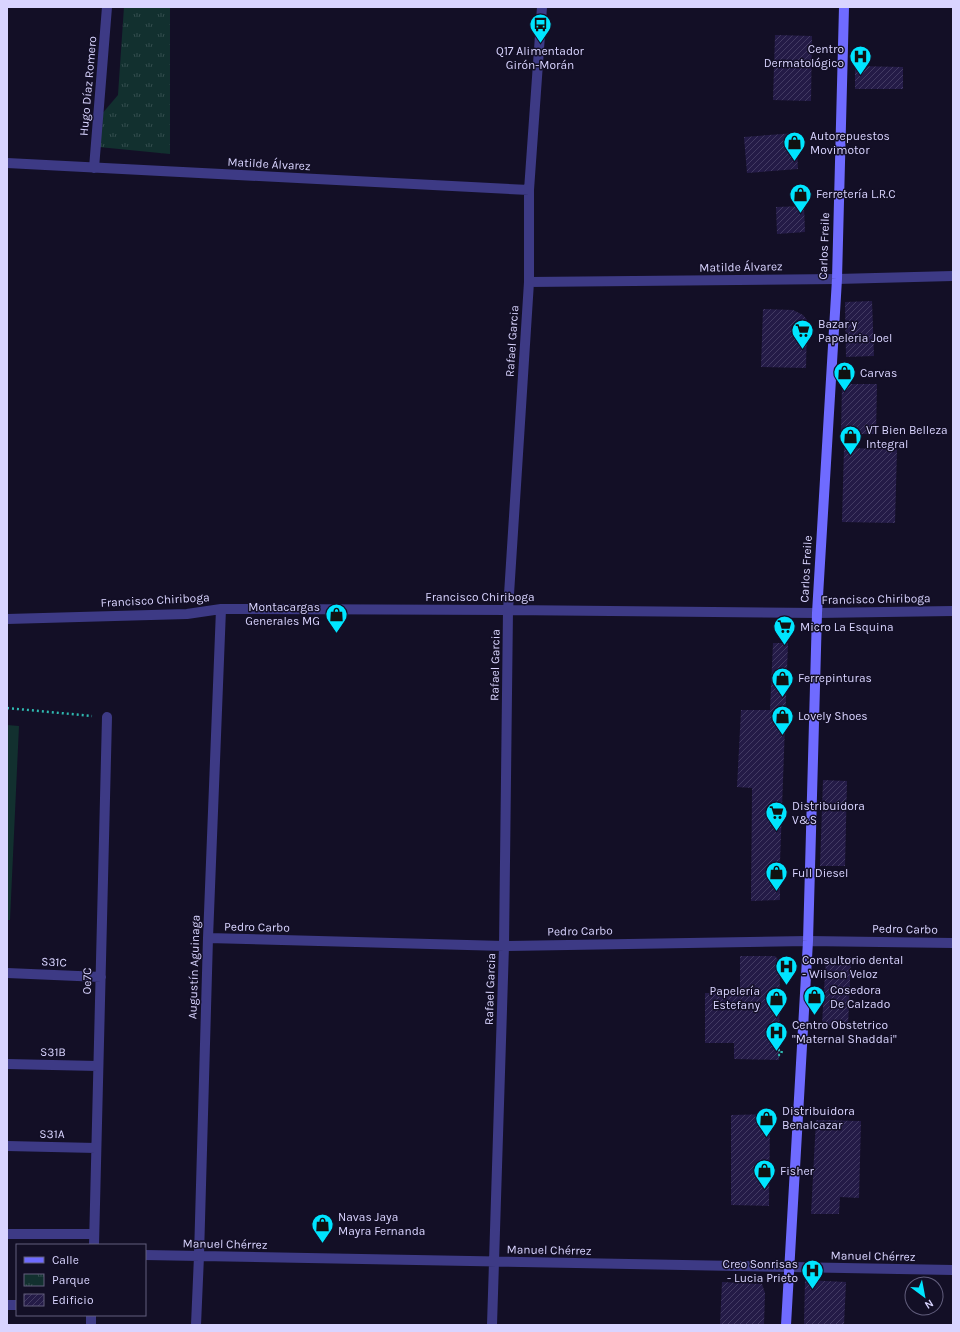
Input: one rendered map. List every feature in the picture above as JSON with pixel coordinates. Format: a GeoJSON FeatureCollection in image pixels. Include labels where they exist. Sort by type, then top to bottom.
{"type":"FeatureCollection","features":[{"type":"Feature","properties":{"kind":"street","name":"Hugo Díaz Romero"},"geometry":{"type":"LineString","coordinates":[[94,168],[107,7]]}},
{"type":"Feature","properties":{"kind":"street","name":"Rafael Garcia"},"geometry":{"type":"LineString","coordinates":[[492,1325],[504,946],[508,610],[529,282],[529,190],[542,7]]}},
{"type":"Feature","properties":{"kind":"street","name":"Carlos Freile"},"geometry":{"type":"LineString","coordinates":[[786,1325],[788,1268],[808,941],[817,613],[837,279],[844,7]]}},
{"type":"Feature","properties":{"kind":"street","name":"Matilde Álvarez"},"geometry":{"type":"LineString","coordinates":[[7,163],[529,190]]}},
{"type":"Feature","properties":{"kind":"street","name":"Matilde Álvarez"},"geometry":{"type":"LineString","coordinates":[[529,282],[837,279],[953,276]]}},
{"type":"Feature","properties":{"kind":"street","name":"Francisco Chiriboga"},"geometry":{"type":"LineString","coordinates":[[7,619],[187,614],[221,609],[817,613],[953,611]]}},
{"type":"Feature","properties":{"kind":"street","name":"Augustín Aguinaga"},"geometry":{"type":"LineString","coordinates":[[196,1325],[208,938],[221,609]]}},
{"type":"Feature","properties":{"kind":"street","name":"Oe7C"},"geometry":{"type":"LineString","coordinates":[[94,1244],[107,717]]}},
{"type":"Feature","properties":{"kind":"street","name":"Pedro Carbo"},"geometry":{"type":"LineString","coordinates":[[208,938],[504,946],[808,941],[953,943]]}},
{"type":"Feature","properties":{"kind":"street","name":"S31C"},"geometry":{"type":"LineString","coordinates":[[7,973],[101,977]]}},
{"type":"Feature","properties":{"kind":"street","name":"S31B"},"geometry":{"type":"LineString","coordinates":[[7,1064],[98,1066]]}},
{"type":"Feature","properties":{"kind":"street","name":"S31A"},"geometry":{"type":"LineString","coordinates":[[7,1146],[96,1148]]}},
{"type":"Feature","properties":{"kind":"street"},"geometry":{"type":"LineString","coordinates":[[7,1234],[94,1234]]}},
{"type":"Feature","properties":{"kind":"street","name":"Manuel Chérrez"},"geometry":{"type":"LineString","coordinates":[[146,1255],[953,1270]]}},
{"type":"Feature","properties":{"kind":"path"},"geometry":{"type":"LineString","coordinates":[[7,708],[107,717]]}},
{"type":"Feature","properties":{"kind":"path"},"geometry":{"type":"LineString","coordinates":[[778,1050],[782,1050],[781,1055],[778,1055]]}},
{"type":"Feature","properties":{"kind":"green space"},"geometry":{"type":"Polygon","coordinates":[[[124,7],[170,7],[170,154],[99,147],[101,115],[118,95],[124,7]]]}},
{"type":"Feature","properties":{"kind":"green space"},"geometry":{"type":"Polygon","coordinates":[[[7,725],[19,726],[10,920],[7,920],[7,725]]]}},
{"type":"Feature","properties":{"kind":"building"},"geometry":{"type":"Polygon","coordinates":[[[775,35],[812,36],[811,101],[773,100],[775,35]]]}},
{"type":"Feature","properties":{"kind":"building"},"geometry":{"type":"Polygon","coordinates":[[[855,66],[903,67],[903,89],[855,89],[855,66]]]}},
{"type":"Feature","properties":{"kind":"building"},"geometry":{"type":"Polygon","coordinates":[[[796,133],[798,169],[747,173],[744,137],[796,133]]]}},
{"type":"Feature","properties":{"kind":"building"},"geometry":{"type":"Polygon","coordinates":[[[804,206],[805,232],[777,234],[776,207],[804,206]]]}},
{"type":"Feature","properties":{"kind":"building"},"geometry":{"type":"Polygon","coordinates":[[[872,301],[874,356],[846,357],[845,302],[872,301]]]}},
{"type":"Feature","properties":{"kind":"building"},"geometry":{"type":"Polygon","coordinates":[[[763,309],[793,310],[803,315],[807,320],[806,368],[761,367],[763,309]]]}},
{"type":"Feature","properties":{"kind":"building"},"geometry":{"type":"Polygon","coordinates":[[[842,384],[877,384],[876,434],[841,434],[842,384]]]}},
{"type":"Feature","properties":{"kind":"building"},"geometry":{"type":"Polygon","coordinates":[[[844,448],[897,449],[895,523],[842,522],[844,448]]]}},
{"type":"Feature","properties":{"kind":"building"},"geometry":{"type":"Polygon","coordinates":[[[773,643],[788,643],[780,900],[751,901],[752,788],[737,787],[741,710],[770,710],[773,643]]]}},
{"type":"Feature","properties":{"kind":"building"},"geometry":{"type":"Polygon","coordinates":[[[823,780],[847,781],[845,866],[820,866],[823,780]]]}},
{"type":"Feature","properties":{"kind":"building"},"geometry":{"type":"Polygon","coordinates":[[[740,956],[775,956],[780,962],[779,1060],[734,1059],[734,1043],[705,1043],[705,993],[740,993],[740,956]]]}},
{"type":"Feature","properties":{"kind":"building"},"geometry":{"type":"Polygon","coordinates":[[[826,957],[851,957],[848,1026],[822,1024],[826,957]]]}},
{"type":"Feature","properties":{"kind":"building"},"geometry":{"type":"Polygon","coordinates":[[[770,1114],[769,1206],[731,1205],[731,1115],[770,1114]]]}},
{"type":"Feature","properties":{"kind":"building"},"geometry":{"type":"Polygon","coordinates":[[[816,1120],[861,1121],[859,1198],[840,1197],[839,1214],[811,1214],[816,1120]]]}},
{"type":"Feature","properties":{"kind":"building"},"geometry":{"type":"Polygon","coordinates":[[[805,1280],[846,1282],[844,1325],[804,1325],[805,1280]]]}},
{"type":"Feature","properties":{"kind":"building"},"geometry":{"type":"Polygon","coordinates":[[[722,1282],[762,1284],[765,1293],[764,1325],[720,1325],[722,1282]]]}},
{"type":"Feature","properties":{"kind":"place","name":"Q17 Alimentador Girón-Morán"},"geometry":{"type":"Point","coordinates":[540,44]}},
{"type":"Feature","properties":{"kind":"place","name":"Centro Dermatológico"},"geometry":{"type":"Point","coordinates":[860,76]}},
{"type":"Feature","properties":{"kind":"place","name":"Autorepuestos Movimotor"},"geometry":{"type":"Point","coordinates":[794,162]}},
{"type":"Feature","properties":{"kind":"place","name":"Ferretería L.R.C"},"geometry":{"type":"Point","coordinates":[801,214]}},
{"type":"Feature","properties":{"kind":"place","name":"Bazar y Papeleria Joel"},"geometry":{"type":"Point","coordinates":[802,350]}},
{"type":"Feature","properties":{"kind":"place","name":"Carvas"},"geometry":{"type":"Point","coordinates":[845,392]}},
{"type":"Feature","properties":{"kind":"place","name":"VT Bien Belleza Integral"},"geometry":{"type":"Point","coordinates":[850,456]}},
{"type":"Feature","properties":{"kind":"place","name":"Montacargas Generales MG"},"geometry":{"type":"Point","coordinates":[336,634]}},
{"type":"Feature","properties":{"kind":"place","name":"Micro La Esquina"},"geometry":{"type":"Point","coordinates":[785,646]}},
{"type":"Feature","properties":{"kind":"place","name":"Ferrepinturas"},"geometry":{"type":"Point","coordinates":[782,698]}},
{"type":"Feature","properties":{"kind":"place","name":"Lovely Shoes"},"geometry":{"type":"Point","coordinates":[782,736]}},
{"type":"Feature","properties":{"kind":"place","name":"Distribuidora V&S"},"geometry":{"type":"Point","coordinates":[777,832]}},
{"type":"Feature","properties":{"kind":"place","name":"Full Diesel"},"geometry":{"type":"Point","coordinates":[777,892]}},
{"type":"Feature","properties":{"kind":"place","name":"Consultorio dental - Wilson Veloz"},"geometry":{"type":"Point","coordinates":[786,986]}},
{"type":"Feature","properties":{"kind":"place","name":"Cosedora De Calzado"},"geometry":{"type":"Point","coordinates":[814,1016]}},
{"type":"Feature","properties":{"kind":"place","name":"Papelería Estefany"},"geometry":{"type":"Point","coordinates":[776,1018]}},
{"type":"Feature","properties":{"kind":"place","name":"Centro Obstetrico \"Maternal Shaddai\""},"geometry":{"type":"Point","coordinates":[776,1052]}},
{"type":"Feature","properties":{"kind":"place","name":"Distribuidora Benalcazar"},"geometry":{"type":"Point","coordinates":[766,1138]}},
{"type":"Feature","properties":{"kind":"place","name":"Fisher"},"geometry":{"type":"Point","coordinates":[765,1190]}},
{"type":"Feature","properties":{"kind":"place","name":"Navas Jaya Mayra Fernanda"},"geometry":{"type":"Point","coordinates":[323,1244]}},
{"type":"Feature","properties":{"kind":"place","name":"Creo Sonrisas - Lucia Prieto"},"geometry":{"type":"Point","coordinates":[813,1290]}}]}
